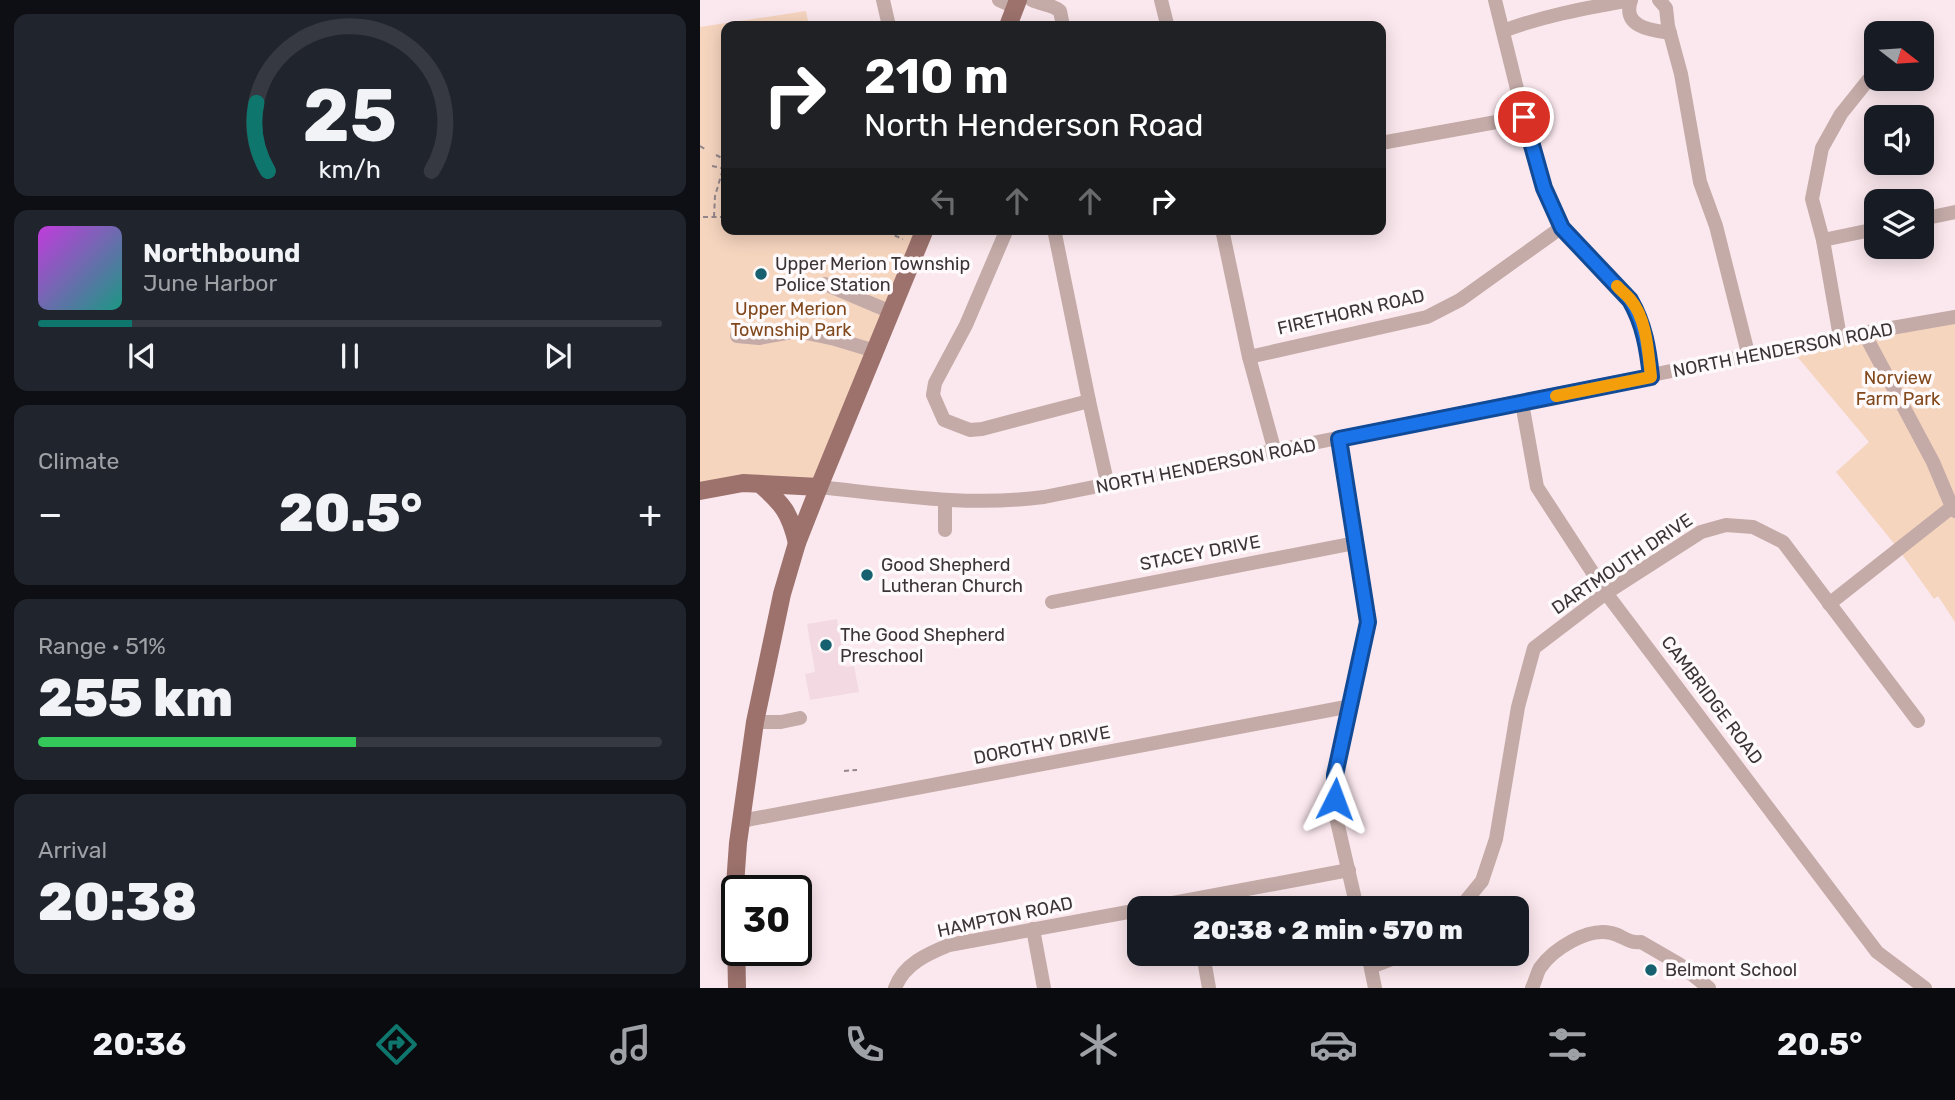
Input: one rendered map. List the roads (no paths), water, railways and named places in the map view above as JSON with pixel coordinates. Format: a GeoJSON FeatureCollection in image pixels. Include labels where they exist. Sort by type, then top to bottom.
{"type":"FeatureCollection","features":[{"type":"Feature","properties":{"kind":"main road"},"geometry":{"type":"LineString","coordinates":[[1009,21],[1011,2]]}},
{"type":"Feature","properties":{"kind":"main road"},"geometry":{"type":"LineString","coordinates":[[737,988],[735,885],[741,821],[755,722],[779,606],[797,543],[923,235]]}},
{"type":"Feature","properties":{"kind":"main road","name":"NORTH HENDERSON ROAD"},"geometry":{"type":"LineString","coordinates":[[700,491],[729,484],[819,487]]}},
{"type":"Feature","properties":{"kind":"main road"},"geometry":{"type":"LineString","coordinates":[[760,484],[783,505],[797,543]]}},
{"type":"Feature","properties":{"kind":"street"},"geometry":{"type":"LineString","coordinates":[[883,0],[888,21]]}},
{"type":"Feature","properties":{"kind":"street"},"geometry":{"type":"LineString","coordinates":[[1032,0],[1053,5],[1060,11],[1062,21]]}},
{"type":"Feature","properties":{"kind":"street"},"geometry":{"type":"LineString","coordinates":[[1161,0],[1166,21]]}},
{"type":"Feature","properties":{"kind":"street"},"geometry":{"type":"LineString","coordinates":[[1495,0],[1546,193],[1562,228],[1630,300],[1646,337],[1651,377]]}},
{"type":"Feature","properties":{"kind":"street"},"geometry":{"type":"LineString","coordinates":[[1503,31],[1572,10],[1631,0],[1628,10],[1631,18],[1651,30],[1670,33]]}},
{"type":"Feature","properties":{"kind":"street"},"geometry":{"type":"LineString","coordinates":[[1659,0],[1666,8],[1700,182],[1716,226],[1749,357]]}},
{"type":"Feature","properties":{"kind":"street"},"geometry":{"type":"LineString","coordinates":[[1840,337],[1823,240],[1812,199],[1822,149],[1841,114],[1864,85]]}},
{"type":"Feature","properties":{"kind":"street"},"geometry":{"type":"LineString","coordinates":[[1386,142],[1524,117]]}},
{"type":"Feature","properties":{"kind":"street"},"geometry":{"type":"LineString","coordinates":[[1934,216],[1955,212]]}},
{"type":"Feature","properties":{"kind":"street","name":"FIRETHORN ROAD"},"geometry":{"type":"LineString","coordinates":[[1249,356],[1427,317],[1460,300],[1562,228]]}},
{"type":"Feature","properties":{"kind":"street"},"geometry":{"type":"LineString","coordinates":[[1823,240],[1864,231]]}},
{"type":"Feature","properties":{"kind":"street"},"geometry":{"type":"LineString","coordinates":[[1004,235],[966,326],[935,383],[933,395],[937,407],[944,420],[970,430],[1089,401]]}},
{"type":"Feature","properties":{"kind":"street"},"geometry":{"type":"LineString","coordinates":[[1055,235],[1108,486]]}},
{"type":"Feature","properties":{"kind":"street"},"geometry":{"type":"LineString","coordinates":[[1222,235],[1249,356],[1275,452]]}},
{"type":"Feature","properties":{"kind":"street"},"geometry":{"type":"LineString","coordinates":[[825,284],[891,312]]}},
{"type":"Feature","properties":{"kind":"street","name":"NORTH HENDERSON ROAD"},"geometry":{"type":"LineString","coordinates":[[819,487],[945,501],[1014,501],[1108,486],[1840,337],[1955,317]]}},
{"type":"Feature","properties":{"kind":"street"},"geometry":{"type":"LineString","coordinates":[[737,336],[760,338],[797,331],[835,338],[875,351]]}},
{"type":"Feature","properties":{"kind":"street"},"geometry":{"type":"LineString","coordinates":[[1829,604],[1952,502],[1864,333]]}},
{"type":"Feature","properties":{"kind":"street","name":"CAMBRIDGE ROAD"},"geometry":{"type":"LineString","coordinates":[[1522,403],[1537,487],[1606,593],[1877,952],[1925,988]]}},
{"type":"Feature","properties":{"kind":"street"},"geometry":{"type":"LineString","coordinates":[[1339,439],[1368,622],[1335,775],[1336,817],[1354,896]]}},
{"type":"Feature","properties":{"kind":"street"},"geometry":{"type":"LineString","coordinates":[[945,501],[945,530]]}},
{"type":"Feature","properties":{"kind":"street","name":"DARTMOUTH DRIVE"},"geometry":{"type":"LineString","coordinates":[[1470,896],[1482,881],[1496,839],[1518,706],[1534,648],[1606,593],[1701,532],[1726,525],[1753,527],[1783,542],[1918,721]]}},
{"type":"Feature","properties":{"kind":"street","name":"STACEY DRIVE"},"geometry":{"type":"LineString","coordinates":[[1052,601],[1355,543]]}},
{"type":"Feature","properties":{"kind":"street","name":"DOROTHY DRIVE"},"geometry":{"type":"LineString","coordinates":[[741,821],[1351,706]]}},
{"type":"Feature","properties":{"kind":"street"},"geometry":{"type":"LineString","coordinates":[[755,722],[781,722],[800,718]]}},
{"type":"Feature","properties":{"kind":"street"},"geometry":{"type":"LineString","coordinates":[[1230,896],[1349,870]]}},
{"type":"Feature","properties":{"kind":"street","name":"HAMPTON ROAD"},"geometry":{"type":"LineString","coordinates":[[895,988],[900,977],[923,955],[949,945],[1127,911]]}},
{"type":"Feature","properties":{"kind":"street"},"geometry":{"type":"LineString","coordinates":[[1033,929],[1044,988]]}},
{"type":"Feature","properties":{"kind":"street"},"geometry":{"type":"LineString","coordinates":[[1532,988],[1541,967],[1560,949],[1576,937],[1602,932],[1634,943],[1641,942],[1679,964],[1709,988]]}},
{"type":"Feature","properties":{"kind":"street"},"geometry":{"type":"LineString","coordinates":[[1205,966],[1209,988]]}},
{"type":"Feature","properties":{"kind":"street"},"geometry":{"type":"LineString","coordinates":[[1371,966],[1375,988]]}},
{"type":"Feature","properties":{"kind":"place","name":"Upper Merion Township Police Station"},"geometry":{"type":"Point","coordinates":[761,274]}},
{"type":"Feature","properties":{"kind":"place","name":"Good Shepherd Lutheran Church"},"geometry":{"type":"Point","coordinates":[867,575]}},
{"type":"Feature","properties":{"kind":"place","name":"The Good Shepherd Preschool"},"geometry":{"type":"Point","coordinates":[826,645]}},
{"type":"Feature","properties":{"kind":"place","name":"Belmont School"},"geometry":{"type":"Point","coordinates":[1651,970]}},
{"type":"Feature","properties":{"kind":"park label","name":"Upper Merion Township Park"},"geometry":{"type":"Point","coordinates":[791,319]}},
{"type":"Feature","properties":{"kind":"park label","name":"Norview Farm Park"},"geometry":{"type":"Point","coordinates":[1898,388]}}]}
